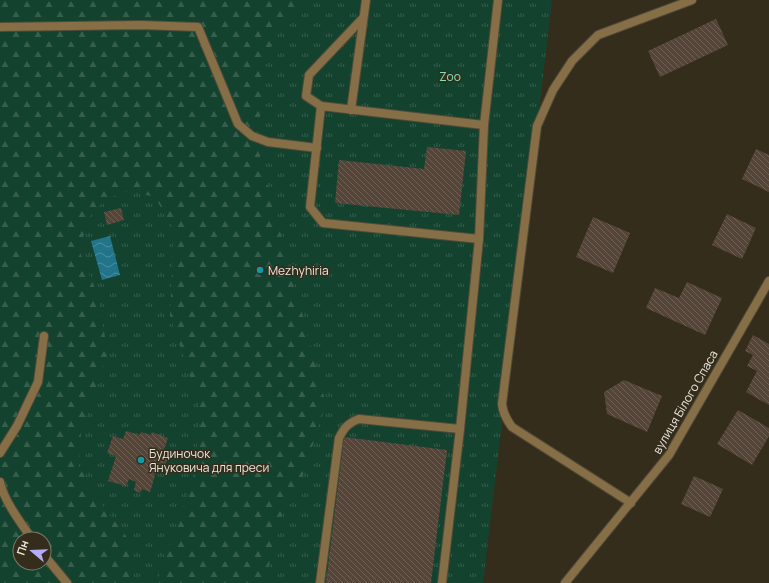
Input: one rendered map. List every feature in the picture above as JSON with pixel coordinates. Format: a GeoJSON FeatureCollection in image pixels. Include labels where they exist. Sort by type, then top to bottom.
{"type":"FeatureCollection","features":[{"type":"Feature","properties":{"kind":"street"},"geometry":{"type":"LineString","coordinates":[[351,110],[366,0]]}},
{"type":"Feature","properties":{"kind":"street"},"geometry":{"type":"LineString","coordinates":[[442,583],[460,429],[479,239],[484,125],[498,0]]}},
{"type":"Feature","properties":{"kind":"street"},"geometry":{"type":"LineString","coordinates":[[631,503],[512,427],[503,413],[502,404],[537,126],[553,90],[572,61],[598,35],[692,0]]}},
{"type":"Feature","properties":{"kind":"street"},"geometry":{"type":"LineString","coordinates":[[364,18],[309,75],[306,96],[321,106],[484,125]]}},
{"type":"Feature","properties":{"kind":"street"},"geometry":{"type":"LineString","coordinates":[[0,27],[140,25],[198,27],[238,124],[252,136],[268,142],[317,148]]}},
{"type":"Feature","properties":{"kind":"street"},"geometry":{"type":"LineString","coordinates":[[321,106],[310,207],[323,223],[479,239]]}},
{"type":"Feature","properties":{"kind":"street","name":"вулиця Білого Спаса"},"geometry":{"type":"LineString","coordinates":[[565,583],[669,455],[769,281]]}},
{"type":"Feature","properties":{"kind":"street"},"geometry":{"type":"LineString","coordinates":[[0,453],[17,426],[38,382],[44,336]]}},
{"type":"Feature","properties":{"kind":"street"},"geometry":{"type":"LineString","coordinates":[[320,583],[339,438],[344,428],[351,422],[359,419],[460,429]]}},
{"type":"Feature","properties":{"kind":"street"},"geometry":{"type":"LineString","coordinates":[[0,482],[1,488],[17,518],[26,531]]}},
{"type":"Feature","properties":{"kind":"street"},"geometry":{"type":"LineString","coordinates":[[52,565],[67,583]]}},
{"type":"Feature","properties":{"kind":"green space","name":"Mezhyhiria"},"geometry":{"type":"Polygon","coordinates":[[[0,0],[552,0],[483,583],[0,583],[0,0]]]}},
{"type":"Feature","properties":{"kind":"green space"},"geometry":{"type":"Polygon","coordinates":[[[0,0],[314,0],[277,31],[264,61],[257,146],[326,404],[298,491],[284,507],[264,583],[159,583],[158,578],[193,480],[201,412],[170,315],[174,230],[155,197],[129,191],[106,199],[90,216],[79,250],[97,293],[108,353],[81,432],[79,466],[94,494],[126,536],[132,558],[130,583],[0,583],[0,0]]]}},
{"type":"Feature","properties":{"kind":"water"},"geometry":{"type":"Polygon","coordinates":[[[110,236],[120,275],[102,280],[91,241],[110,236]]]}},
{"type":"Feature","properties":{"kind":"building"},"geometry":{"type":"Polygon","coordinates":[[[716,19],[728,45],[660,77],[648,51],[716,19]]]}},
{"type":"Feature","properties":{"kind":"building"},"geometry":{"type":"Polygon","coordinates":[[[427,147],[466,151],[459,215],[335,203],[339,160],[424,169],[427,147]]]}},
{"type":"Feature","properties":{"kind":"building"},"geometry":{"type":"Polygon","coordinates":[[[756,149],[769,155],[769,192],[742,179],[756,149]]]}},
{"type":"Feature","properties":{"kind":"building"},"geometry":{"type":"Polygon","coordinates":[[[121,208],[124,220],[107,225],[104,212],[121,208]]]}},
{"type":"Feature","properties":{"kind":"building"},"geometry":{"type":"Polygon","coordinates":[[[727,214],[756,228],[742,259],[712,245],[727,214]]]}},
{"type":"Feature","properties":{"kind":"building"},"geometry":{"type":"Polygon","coordinates":[[[593,217],[630,233],[613,273],[576,257],[593,217]]]}},
{"type":"Feature","properties":{"kind":"building"},"geometry":{"type":"Polygon","coordinates":[[[687,282],[722,298],[705,335],[646,308],[655,288],[679,298],[687,282]]]}},
{"type":"Feature","properties":{"kind":"building"},"geometry":{"type":"Polygon","coordinates":[[[753,335],[769,344],[769,405],[746,392],[757,371],[747,366],[753,355],[745,351],[753,335]]]}},
{"type":"Feature","properties":{"kind":"building"},"geometry":{"type":"Polygon","coordinates":[[[624,380],[662,396],[647,432],[607,414],[604,392],[624,380]]]}},
{"type":"Feature","properties":{"kind":"building"},"geometry":{"type":"Polygon","coordinates":[[[738,410],[769,428],[769,436],[752,465],[717,444],[738,410]]]}},
{"type":"Feature","properties":{"kind":"building","name":"Будиночок Януковича для преси"},"geometry":{"type":"Polygon","coordinates":[[[126,431],[140,435],[141,432],[151,435],[152,432],[168,438],[163,452],[169,454],[165,467],[158,465],[150,492],[142,489],[140,493],[134,490],[136,482],[129,479],[126,486],[108,481],[116,456],[107,453],[113,436],[123,439],[126,431]]]}},
{"type":"Feature","properties":{"kind":"building"},"geometry":{"type":"Polygon","coordinates":[[[344,437],[447,450],[431,583],[326,583],[344,437]]]}},
{"type":"Feature","properties":{"kind":"building"},"geometry":{"type":"Polygon","coordinates":[[[694,476],[723,489],[710,517],[681,504],[694,476]]]}},
{"type":"Feature","properties":{"kind":"place","name":"Mezhyhiria"},"geometry":{"type":"Point","coordinates":[260,270]}},
{"type":"Feature","properties":{"kind":"place","name":"Будиночок Януковича для преси"},"geometry":{"type":"Point","coordinates":[141,460]}},
{"type":"Feature","properties":{"kind":"park label","name":"Zoo"},"geometry":{"type":"Point","coordinates":[450,76]}}]}
